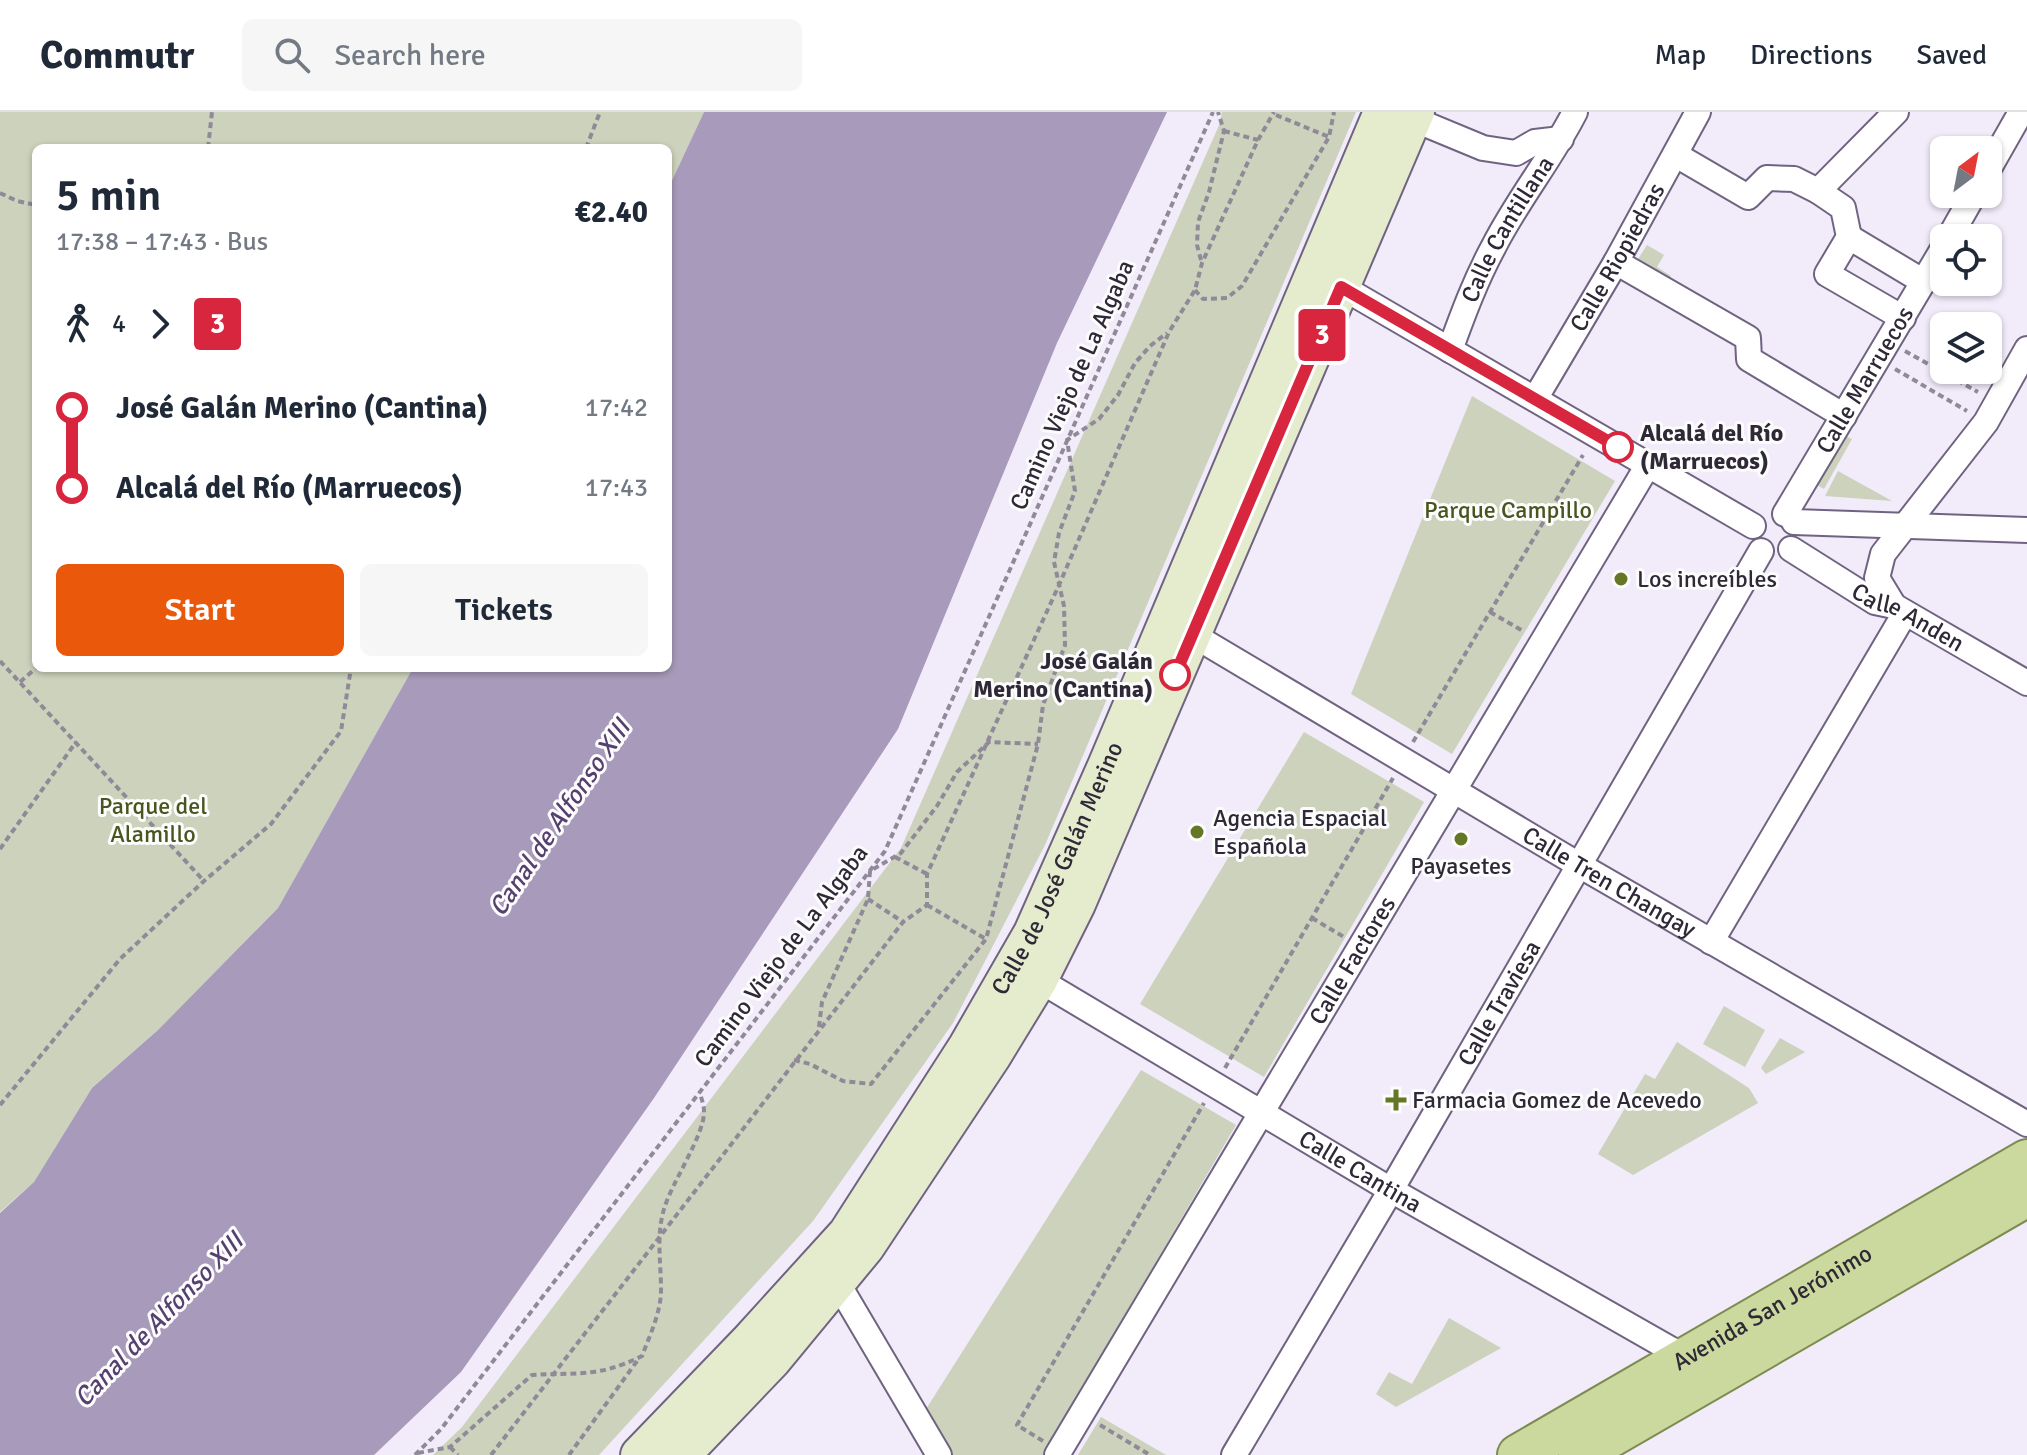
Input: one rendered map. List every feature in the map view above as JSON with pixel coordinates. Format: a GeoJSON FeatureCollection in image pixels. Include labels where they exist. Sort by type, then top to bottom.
{"type":"FeatureCollection","features":[{"type":"Feature","properties":{"kind":"main road","name":"Calle de José Galán Merino"},"geometry":{"type":"LineString","coordinates":[[639,1455],[847,1233],[996,996],[1032,933],[1404,114]]}},
{"type":"Feature","properties":{"kind":"main road","name":"Calle de José Galán Merino"},"geometry":{"type":"LineString","coordinates":[[682,1455],[772,1361],[866,1247],[992,1057],[1039,980],[1077,904],[1193,635],[1328,279]]}},
{"type":"Feature","properties":{"kind":"main road","name":"Avenida San Jerónimo"},"geometry":{"type":"LineString","coordinates":[[1518,1455],[2027,1160]]}},
{"type":"Feature","properties":{"kind":"main road","name":"Avenida San Jerónimo"},"geometry":{"type":"LineString","coordinates":[[1579,1455],[2027,1196]]}},
{"type":"Feature","properties":{"kind":"street","name":"Calle Cantillana"},"geometry":{"type":"LineString","coordinates":[[1450,350],[1471,293],[1494,245],[1575,112]]}},
{"type":"Feature","properties":{"kind":"street","name":"Calle Riopiedras"},"geometry":{"type":"LineString","coordinates":[[1535,399],[1616,262],[1698,112]]}},
{"type":"Feature","properties":{"kind":"street"},"geometry":{"type":"LineString","coordinates":[[1818,191],[1896,112]]}},
{"type":"Feature","properties":{"kind":"street"},"geometry":{"type":"LineString","coordinates":[[1404,114],[1483,148],[1516,153],[1535,142],[1561,139]]}},
{"type":"Feature","properties":{"kind":"street"},"geometry":{"type":"LineString","coordinates":[[2002,151],[2020,126]]}},
{"type":"Feature","properties":{"kind":"street"},"geometry":{"type":"LineString","coordinates":[[1676,155],[1748,197],[1767,178],[1794,179],[1843,208],[1849,237],[1827,274],[1903,318]]}},
{"type":"Feature","properties":{"kind":"street"},"geometry":{"type":"LineString","coordinates":[[1849,237],[1924,282]]}},
{"type":"Feature","properties":{"kind":"street"},"geometry":{"type":"LineString","coordinates":[[1616,262],[1748,338],[1749,359],[1844,416]]}},
{"type":"Feature","properties":{"kind":"street","name":"Calle Marruecos"},"geometry":{"type":"LineString","coordinates":[[1790,518],[1844,416],[1930,272]]}},
{"type":"Feature","properties":{"kind":"street"},"geometry":{"type":"LineString","coordinates":[[1328,279],[1753,526]]}},
{"type":"Feature","properties":{"kind":"street"},"geometry":{"type":"LineString","coordinates":[[1711,942],[1900,610],[1877,578],[1883,554],[1992,413],[2027,349]]}},
{"type":"Feature","properties":{"kind":"street","name":"Calle Factores"},"geometry":{"type":"LineString","coordinates":[[1058,1453],[1648,465]]}},
{"type":"Feature","properties":{"kind":"street"},"geometry":{"type":"LineString","coordinates":[[1790,518],[1797,531],[1791,549],[1773,556],[1761,551],[1752,535],[1753,526],[1757,519],[1770,511],[1790,518],[2027,530]]}},
{"type":"Feature","properties":{"kind":"street","name":"Calle Anden"},"geometry":{"type":"LineString","coordinates":[[1791,549],[1875,602],[1900,610],[2027,683]]}},
{"type":"Feature","properties":{"kind":"street","name":"Calle Traviesa"},"geometry":{"type":"LineString","coordinates":[[1234,1455],[1761,551]]}},
{"type":"Feature","properties":{"kind":"street"},"geometry":{"type":"LineString","coordinates":[[1850,586],[1862,585],[1877,578]]}},
{"type":"Feature","properties":{"kind":"street","name":"Calle Tren Changay"},"geometry":{"type":"LineString","coordinates":[[1193,635],[1579,865],[2027,1124]]}},
{"type":"Feature","properties":{"kind":"street","name":"Calle Cantina"},"geometry":{"type":"LineString","coordinates":[[1039,980],[1391,1190],[1686,1358]]}},
{"type":"Feature","properties":{"kind":"street"},"geometry":{"type":"LineString","coordinates":[[837,1282],[939,1455]]}},
{"type":"Feature","properties":{"kind":"path"},"geometry":{"type":"LineString","coordinates":[[208,144],[212,112]]}},
{"type":"Feature","properties":{"kind":"path"},"geometry":{"type":"LineString","coordinates":[[588,144],[600,112]]}},
{"type":"Feature","properties":{"kind":"path"},"geometry":{"type":"LineString","coordinates":[[1202,263],[1197,245],[1198,222],[1224,131],[1216,112]]}},
{"type":"Feature","properties":{"kind":"path","name":"Camino Viejo de La Algaba"},"geometry":{"type":"LineString","coordinates":[[417,1454],[441,1429],[885,851],[1216,112]]}},
{"type":"Feature","properties":{"kind":"path"},"geometry":{"type":"LineString","coordinates":[[1195,290],[1203,299],[1227,298],[1242,286],[1329,137],[1334,112]]}},
{"type":"Feature","properties":{"kind":"path"},"geometry":{"type":"LineString","coordinates":[[927,905],[927,874],[989,742],[1169,332],[1195,290],[1202,263],[1258,140],[1274,114],[1329,137]]}},
{"type":"Feature","properties":{"kind":"path"},"geometry":{"type":"LineString","coordinates":[[1224,131],[1258,140]]}},
{"type":"Feature","properties":{"kind":"path"},"geometry":{"type":"LineString","coordinates":[[0,193],[32,204]]}},
{"type":"Feature","properties":{"kind":"path"},"geometry":{"type":"LineString","coordinates":[[794,1060],[810,1064],[843,1081],[871,1084],[986,939],[1038,744],[1043,705],[1065,645],[1064,606],[1054,562],[1059,533],[1075,491],[1067,440],[1099,419],[1118,395],[1135,363],[1150,346],[1169,332]]}},
{"type":"Feature","properties":{"kind":"path"},"geometry":{"type":"LineString","coordinates":[[1884,350],[1992,413]]}},
{"type":"Feature","properties":{"kind":"path"},"geometry":{"type":"LineString","coordinates":[[1884,350],[1992,413]]}},
{"type":"Feature","properties":{"kind":"path"},"geometry":{"type":"LineString","coordinates":[[1058,1453],[1017,1425],[1583,455]]}},
{"type":"Feature","properties":{"kind":"path"},"geometry":{"type":"LineString","coordinates":[[1490,612],[1542,642]]}},
{"type":"Feature","properties":{"kind":"path"},"geometry":{"type":"LineString","coordinates":[[0,661],[204,881]]}},
{"type":"Feature","properties":{"kind":"path"},"geometry":{"type":"LineString","coordinates":[[20,682],[32,672]]}},
{"type":"Feature","properties":{"kind":"path"},"geometry":{"type":"LineString","coordinates":[[0,1105],[120,959],[271,824],[341,731],[350,672]]}},
{"type":"Feature","properties":{"kind":"path"},"geometry":{"type":"LineString","coordinates":[[0,849],[76,742]]}},
{"type":"Feature","properties":{"kind":"path"},"geometry":{"type":"LineString","coordinates":[[819,1030],[822,1002],[868,899],[870,871],[901,853],[937,806],[957,772],[989,742],[1038,744]]}},
{"type":"Feature","properties":{"kind":"path"},"geometry":{"type":"LineString","coordinates":[[895,857],[927,874]]}},
{"type":"Feature","properties":{"kind":"path"},"geometry":{"type":"LineString","coordinates":[[868,899],[903,922]]}},
{"type":"Feature","properties":{"kind":"path"},"geometry":{"type":"LineString","coordinates":[[927,905],[986,939]]}},
{"type":"Feature","properties":{"kind":"path"},"geometry":{"type":"LineString","coordinates":[[491,1455],[903,922],[927,905]]}},
{"type":"Feature","properties":{"kind":"path"},"geometry":{"type":"LineString","coordinates":[[1312,918],[1360,946]]}},
{"type":"Feature","properties":{"kind":"path"},"geometry":{"type":"LineString","coordinates":[[569,1455],[642,1356],[654,1328],[661,1292],[659,1239],[663,1212],[696,1139],[704,1113],[700,1092]]}},
{"type":"Feature","properties":{"kind":"path"},"geometry":{"type":"LineString","coordinates":[[417,1454],[450,1447],[532,1375],[589,1374],[616,1368],[642,1356]]}},
{"type":"Feature","properties":{"kind":"path"},"geometry":{"type":"LineString","coordinates":[[1081,1414],[1150,1455]]}},
{"type":"Feature","properties":{"kind":"path"},"geometry":{"type":"LineString","coordinates":[[450,1447],[458,1455]]}},
{"type":"Feature","properties":{"kind":"green space","name":"Parque del Alamillo"},"geometry":{"type":"Polygon","coordinates":[[[0,112],[704,112],[672,180],[672,144],[32,144],[32,672],[411,672],[278,908],[158,1030],[92,1088],[34,1182],[0,1212],[0,112]]]}},
{"type":"Feature","properties":{"kind":"green space"},"geometry":{"type":"Polygon","coordinates":[[[1222,112],[1356,112],[1045,845],[953,1023],[813,1221],[599,1455],[433,1455],[462,1427],[901,848],[1220,123],[1222,112]]]}},
{"type":"Feature","properties":{"kind":"green space"},"geometry":{"type":"Polygon","coordinates":[[[1647,245],[1664,255],[1657,267],[1671,276],[1665,286],[1633,267],[1647,245]]]}},
{"type":"Feature","properties":{"kind":"green space","name":"Parque Campillo"},"geometry":{"type":"Polygon","coordinates":[[[1472,396],[1615,481],[1452,754],[1351,694],[1472,396]]]}},
{"type":"Feature","properties":{"kind":"green space"},"geometry":{"type":"Polygon","coordinates":[[[1845,436],[1852,439],[1824,489],[1817,485],[1845,436]]]}},
{"type":"Feature","properties":{"kind":"green space"},"geometry":{"type":"Polygon","coordinates":[[[1838,471],[1892,501],[1825,496],[1838,471]]]}},
{"type":"Feature","properties":{"kind":"green space"},"geometry":{"type":"Polygon","coordinates":[[[1304,732],[1424,802],[1264,1077],[1140,1004],[1304,732]]]}},
{"type":"Feature","properties":{"kind":"green space"},"geometry":{"type":"Polygon","coordinates":[[[1724,1006],[1765,1030],[1745,1067],[1703,1044],[1724,1006]]]}},
{"type":"Feature","properties":{"kind":"green space"},"geometry":{"type":"Polygon","coordinates":[[[1780,1038],[1805,1052],[1766,1074],[1761,1068],[1780,1038]]]}},
{"type":"Feature","properties":{"kind":"green space"},"geometry":{"type":"Polygon","coordinates":[[[1677,1042],[1749,1088],[1758,1103],[1633,1175],[1598,1154],[1645,1074],[1655,1079],[1677,1042]]]}},
{"type":"Feature","properties":{"kind":"green space"},"geometry":{"type":"Polygon","coordinates":[[[1141,1070],[1236,1125],[1043,1455],[943,1455],[921,1417],[1141,1070]]]}},
{"type":"Feature","properties":{"kind":"green space"},"geometry":{"type":"Polygon","coordinates":[[[1449,1318],[1501,1348],[1396,1407],[1376,1394],[1389,1372],[1412,1384],[1449,1318]]]}},
{"type":"Feature","properties":{"kind":"green space"},"geometry":{"type":"Polygon","coordinates":[[[1101,1417],[1166,1455],[1078,1455],[1101,1417]]]}},
{"type":"Feature","properties":{"kind":"water","name":"Canal de Alfonso XIII"},"geometry":{"type":"Polygon","coordinates":[[[704,112],[1167,112],[1057,343],[898,729],[654,1098],[461,1372],[374,1455],[0,1455],[0,1213],[34,1182],[92,1088],[158,1030],[278,908],[411,672],[672,672],[672,180],[704,112]]]}},
{"type":"Feature","properties":{"kind":"bus line","name":"3"},"geometry":{"type":"LineString","coordinates":[[1175,675],[1341,287],[1618,447]]}},
{"type":"Feature","properties":{"kind":"place","name":"Alcalá del Río (Marruecos)"},"geometry":{"type":"Point","coordinates":[1618,447]}},
{"type":"Feature","properties":{"kind":"place","name":"Los increíbles"},"geometry":{"type":"Point","coordinates":[1621,579]}},
{"type":"Feature","properties":{"kind":"place","name":"José Galán Merino (Cantina)"},"geometry":{"type":"Point","coordinates":[1175,675]}},
{"type":"Feature","properties":{"kind":"place","name":"Agencia Espacial Española"},"geometry":{"type":"Point","coordinates":[1197,832]}},
{"type":"Feature","properties":{"kind":"place","name":"Payasetes"},"geometry":{"type":"Point","coordinates":[1461,839]}},
{"type":"Feature","properties":{"kind":"place","name":"Farmacia Gomez de Acevedo"},"geometry":{"type":"Point","coordinates":[1396,1100]}}]}
